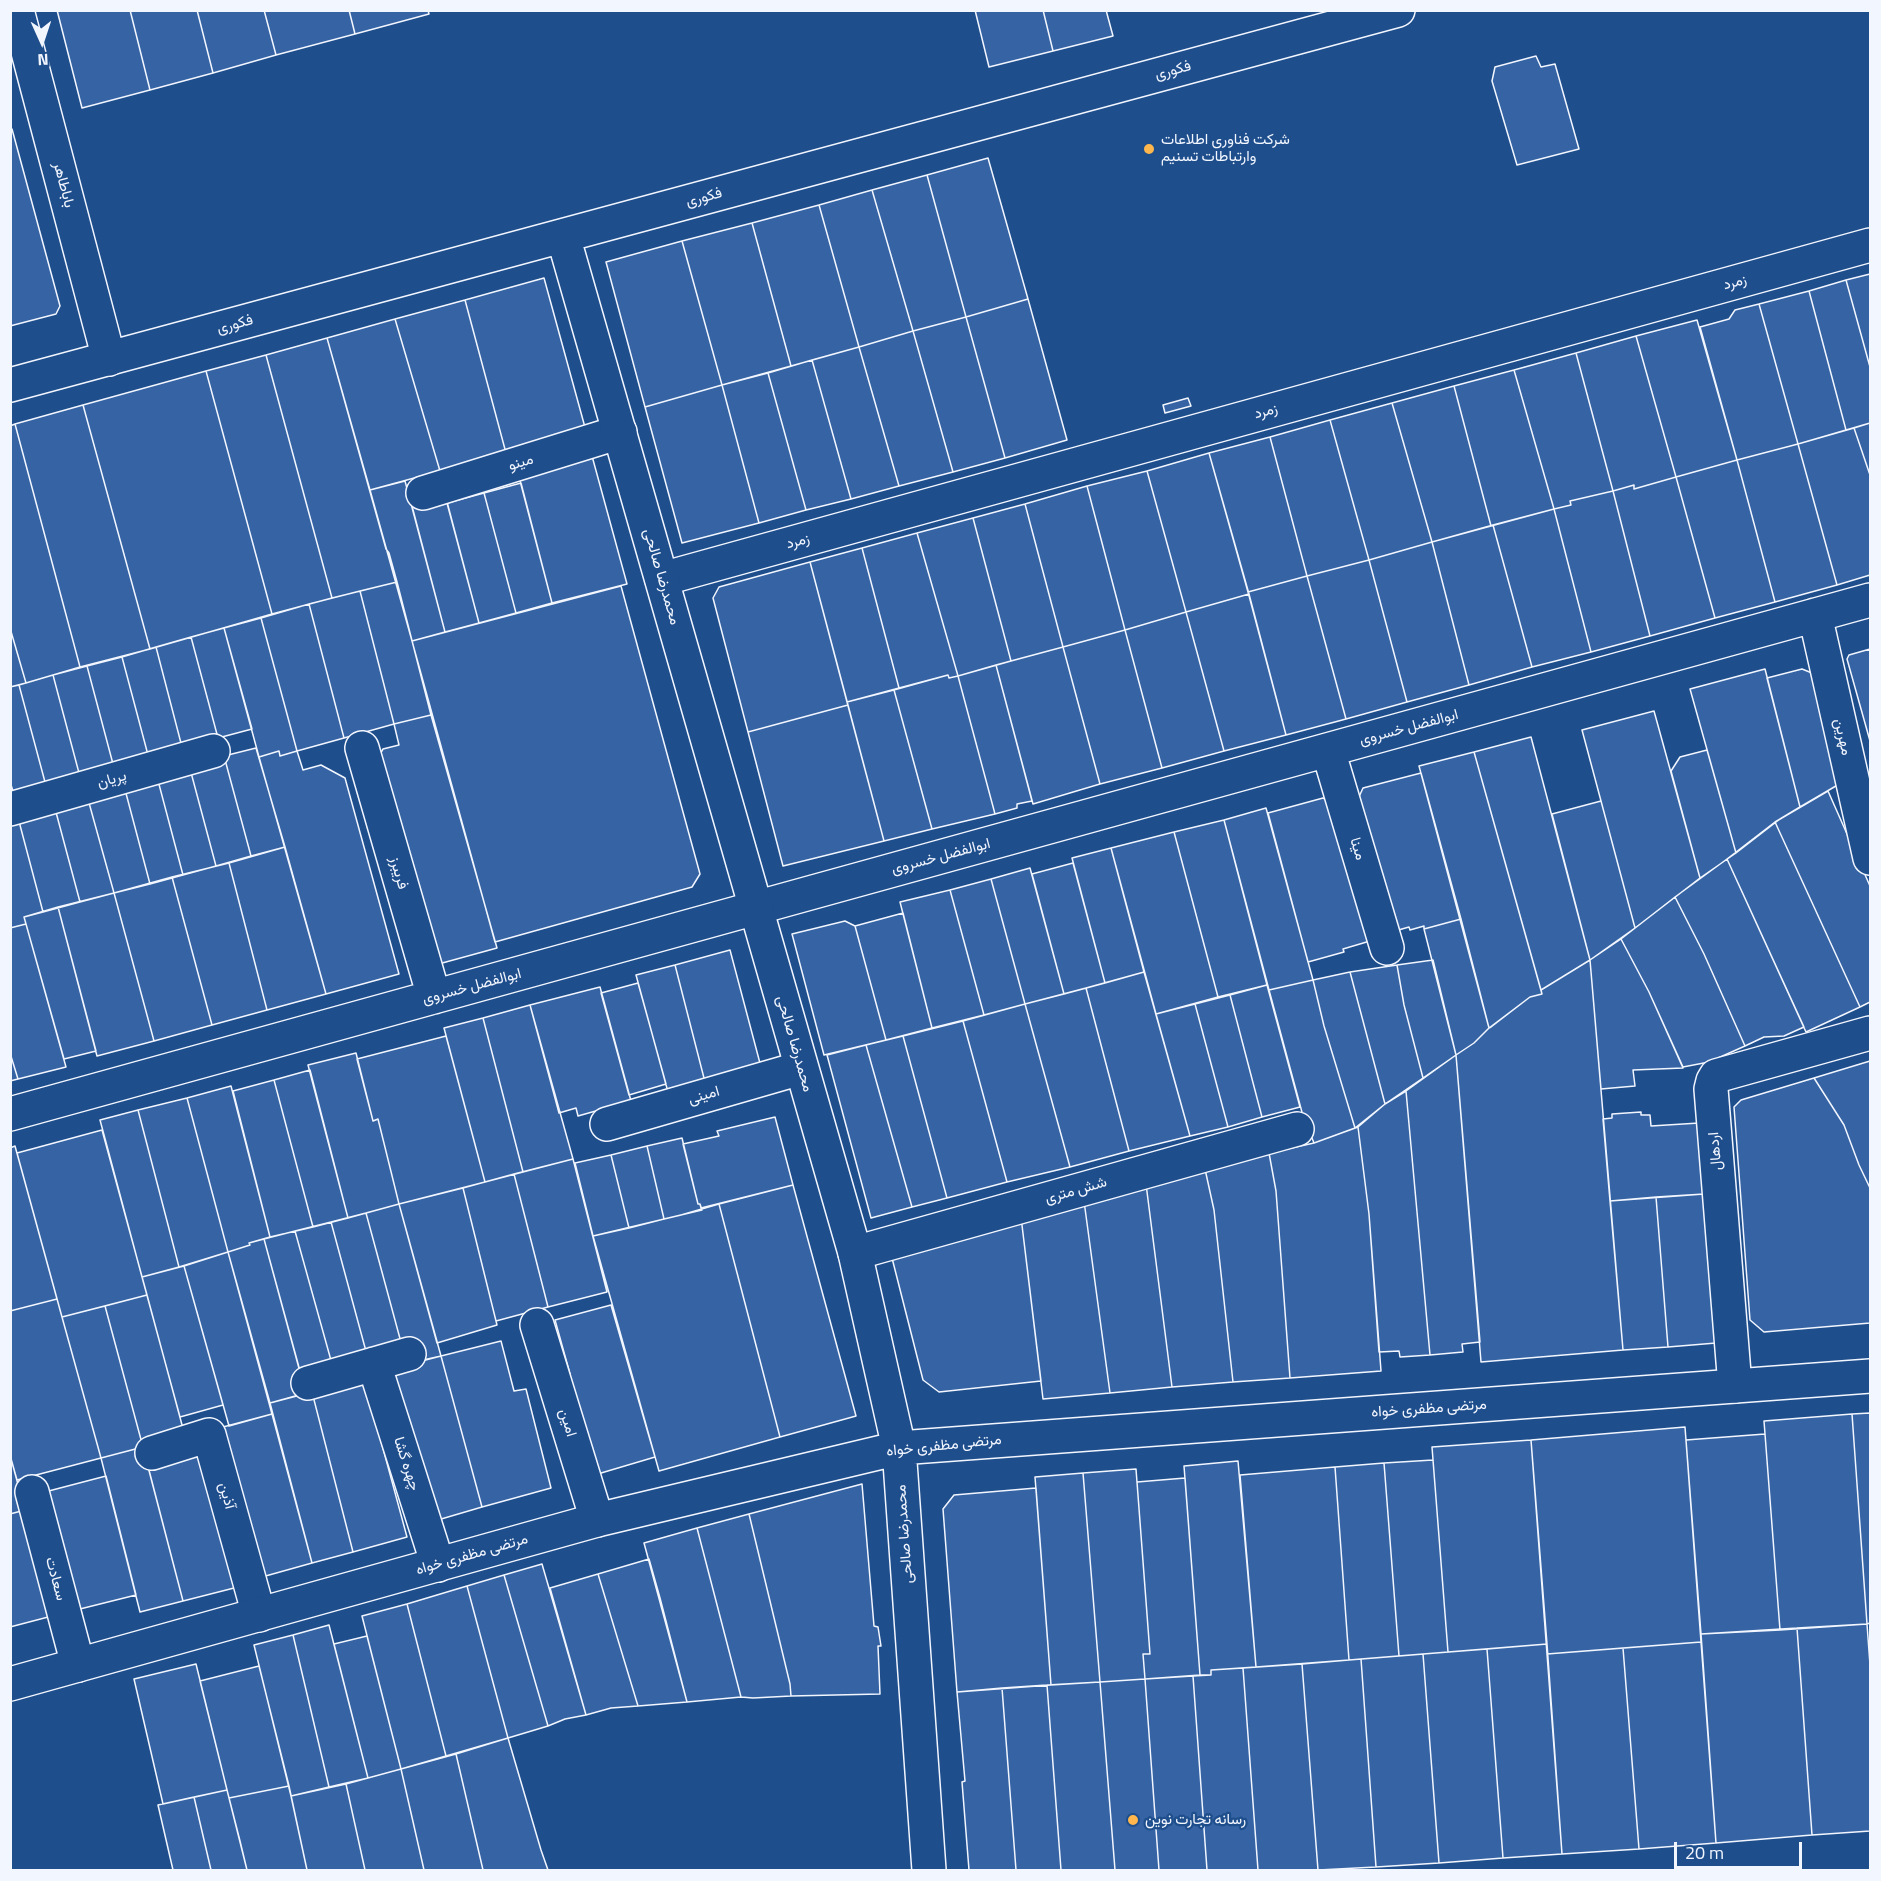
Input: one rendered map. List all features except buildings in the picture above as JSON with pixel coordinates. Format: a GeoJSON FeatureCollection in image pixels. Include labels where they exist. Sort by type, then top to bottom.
{"type":"FeatureCollection","features":[{"type":"Feature","properties":{"kind":"street","name":"باباطاهر"},"geometry":{"type":"LineString","coordinates":[[17,10],[109,359]]}},
{"type":"Feature","properties":{"kind":"street","name":"فکوری"},"geometry":{"type":"LineString","coordinates":[[10,385],[1398,10]]}},
{"type":"Feature","properties":{"kind":"street","name":"محمدرضا صالحی"},"geometry":{"type":"LineString","coordinates":[[563,236],[855,1253],[899,1448],[929,1870]]}},
{"type":"Feature","properties":{"kind":"street","name":"زمرد"},"geometry":{"type":"LineString","coordinates":[[662,579],[1870,245]]}},
{"type":"Feature","properties":{"kind":"street","name":"مینو"},"geometry":{"type":"LineString","coordinates":[[423,493],[620,432]]}},
{"type":"Feature","properties":{"kind":"street","name":"ابوالفضل خسروی"},"geometry":{"type":"LineString","coordinates":[[10,1114],[1870,600]]}},
{"type":"Feature","properties":{"kind":"street","name":"مهرین"},"geometry":{"type":"LineString","coordinates":[[1815,615],[1870,858]]}},
{"type":"Feature","properties":{"kind":"street","name":"فریبرز"},"geometry":{"type":"LineString","coordinates":[[362,748],[434,997]]}},
{"type":"Feature","properties":{"kind":"street","name":"مینا"},"geometry":{"type":"LineString","coordinates":[[1328,750],[1387,948]]}},
{"type":"Feature","properties":{"kind":"street","name":"پریان"},"geometry":{"type":"LineString","coordinates":[[10,809],[213,751]]}},
{"type":"Feature","properties":{"kind":"street","name":"اردهال"},"geometry":{"type":"LineString","coordinates":[[1735,1386],[1711,1089],[1713,1081],[1716,1076],[1870,1033]]}},
{"type":"Feature","properties":{"kind":"street","name":"امینی"},"geometry":{"type":"LineString","coordinates":[[607,1124],[801,1068]]}},
{"type":"Feature","properties":{"kind":"street","name":"شش متری"},"geometry":{"type":"LineString","coordinates":[[855,1253],[1297,1128]]}},
{"type":"Feature","properties":{"kind":"street","name":"امین"},"geometry":{"type":"LineString","coordinates":[[537,1325],[597,1520]]}},
{"type":"Feature","properties":{"kind":"street"},"geometry":{"type":"LineString","coordinates":[[308,1383],[410,1354]]}},
{"type":"Feature","properties":{"kind":"street","name":"چهره گشا"},"geometry":{"type":"LineString","coordinates":[[374,1364],[438,1564]]}},
{"type":"Feature","properties":{"kind":"street","name":"مرتضی مظفری خواه"},"geometry":{"type":"LineString","coordinates":[[10,1684],[597,1520],[899,1448],[1870,1376]]}},
{"type":"Feature","properties":{"kind":"street","name":"آذین"},"geometry":{"type":"LineString","coordinates":[[152,1454],[209,1435],[259,1615]]}},
{"type":"Feature","properties":{"kind":"street","name":"سعادت"},"geometry":{"type":"LineString","coordinates":[[32,1492],[78,1665]]}},
{"type":"Feature","properties":{"kind":"place","name":"شرکت فناوری اطلاعات وارتباطات تسنیم"},"geometry":{"type":"Point","coordinates":[1149,149]}},
{"type":"Feature","properties":{"kind":"place","name":"رسانه تجارت نوین"},"geometry":{"type":"Point","coordinates":[1133,1820]}}]}
